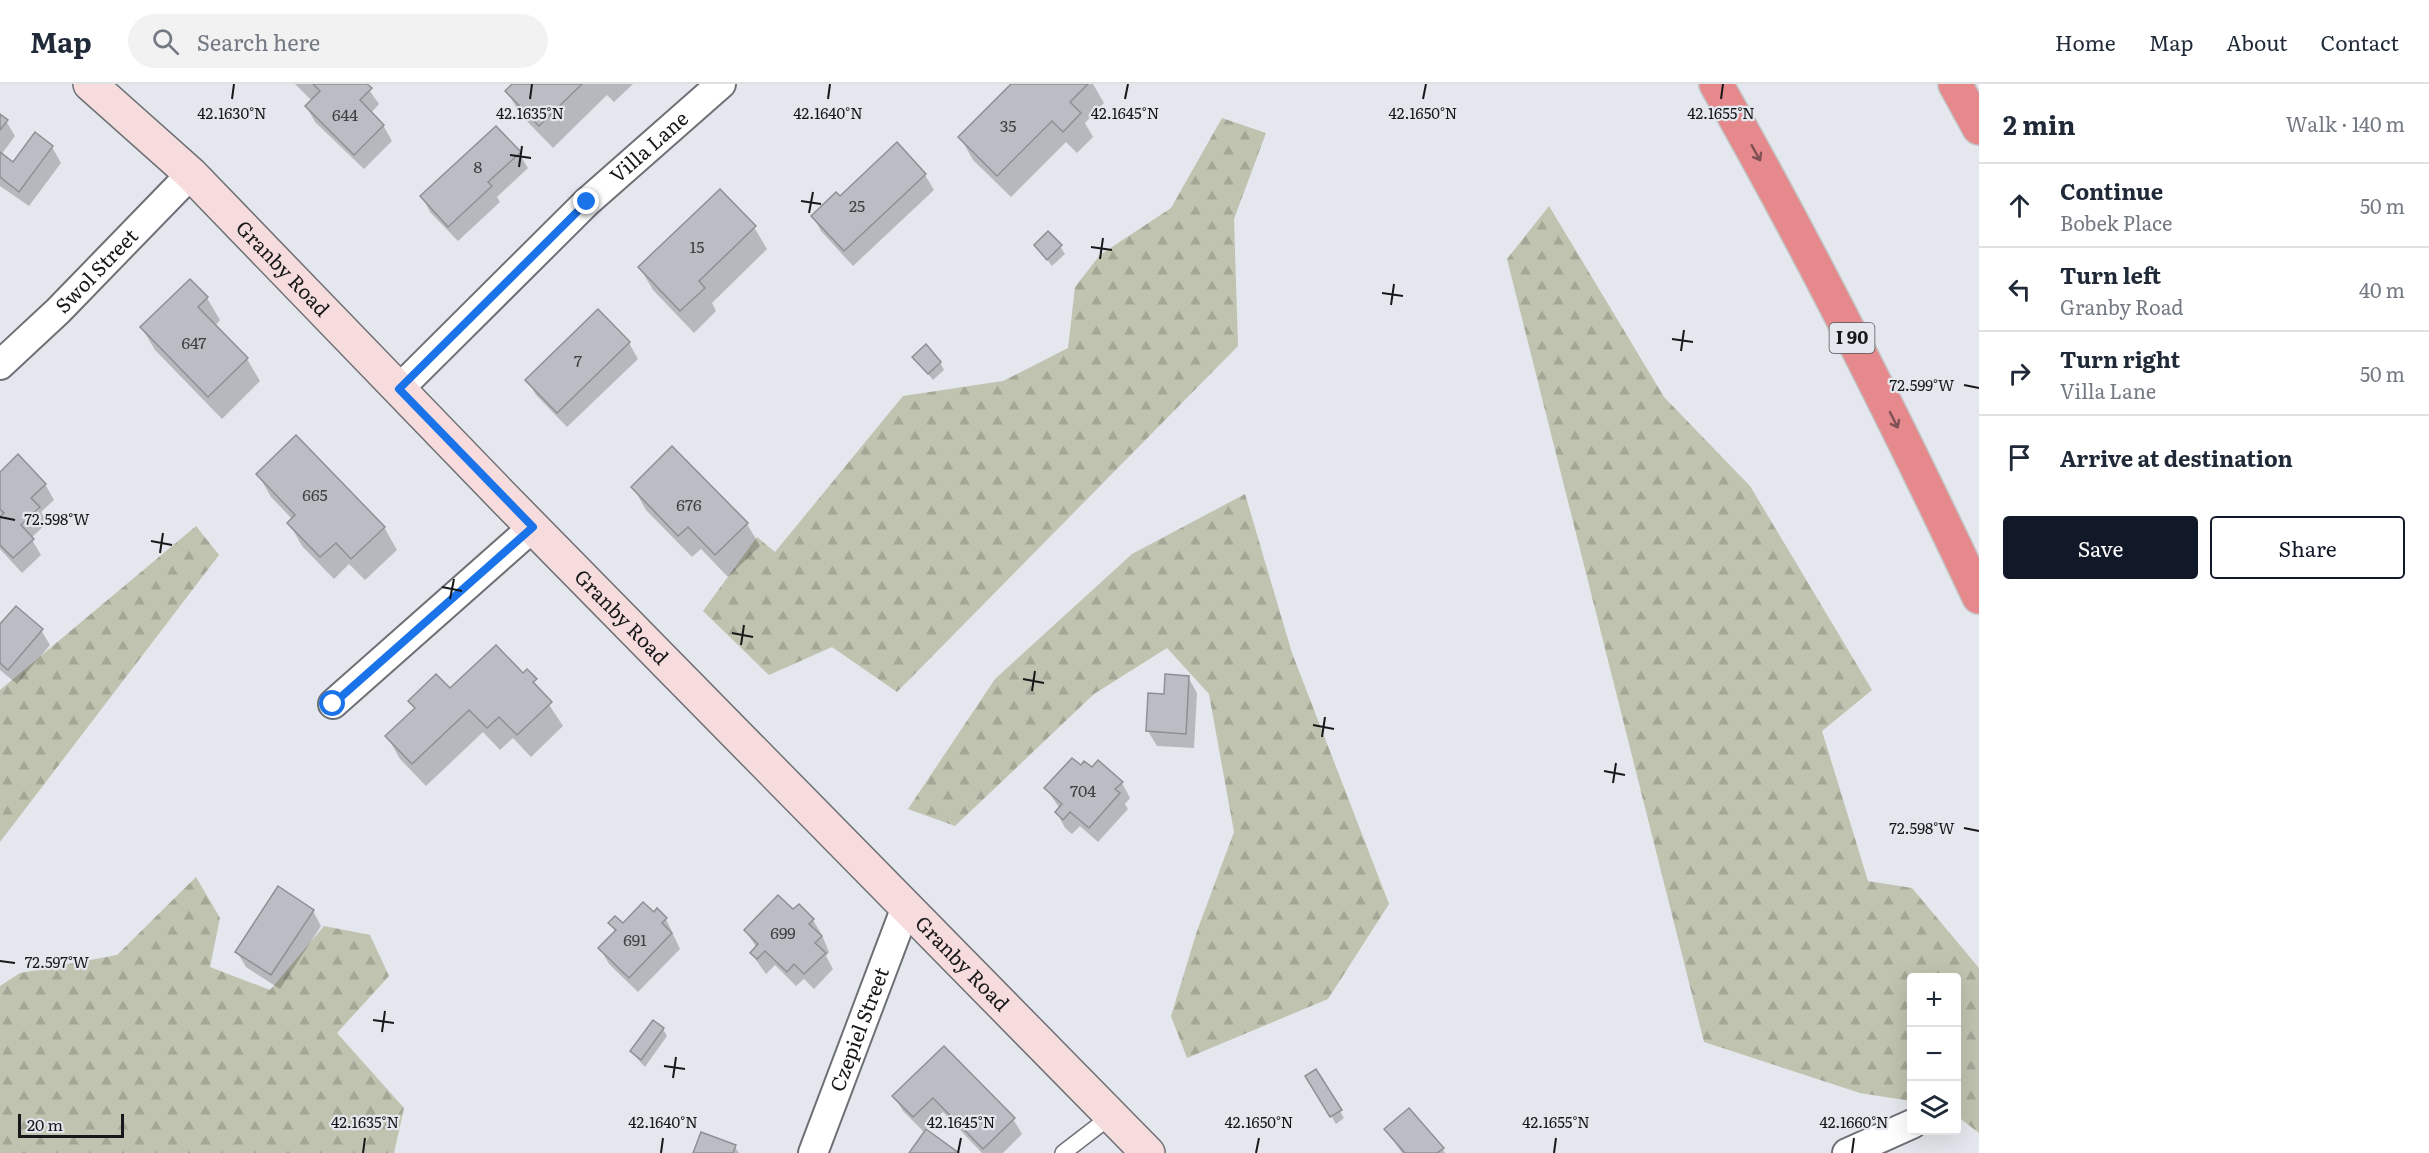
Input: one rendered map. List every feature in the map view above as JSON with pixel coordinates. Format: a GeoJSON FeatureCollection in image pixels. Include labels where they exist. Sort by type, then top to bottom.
{"type":"FeatureCollection","features":[{"type":"Feature","properties":{"kind":"highway","name":"I 90"},"geometry":{"type":"LineString","coordinates":[[1716,84],[1773,185],[1905,441],[1979,597]]}},
{"type":"Feature","properties":{"kind":"highway"},"geometry":{"type":"LineString","coordinates":[[1955,84],[1979,128]]}},
{"type":"Feature","properties":{"kind":"main road","name":"Granby Road"},"geometry":{"type":"LineString","coordinates":[[90,84],[191,174],[533,527],[1148,1153]]}},
{"type":"Feature","properties":{"kind":"street","name":"Villa Lane"},"geometry":{"type":"LineString","coordinates":[[399,389],[587,202],[721,84]]}},
{"type":"Feature","properties":{"kind":"street","name":"Swol Street"},"geometry":{"type":"LineString","coordinates":[[0,365],[58,311],[191,174]]}},
{"type":"Feature","properties":{"kind":"street"},"geometry":{"type":"LineString","coordinates":[[333,704],[533,527]]}},
{"type":"Feature","properties":{"kind":"street","name":"Czepiel Street"},"geometry":{"type":"LineString","coordinates":[[813,1153],[906,907]]}},
{"type":"Feature","properties":{"kind":"street"},"geometry":{"type":"LineString","coordinates":[[1847,1153],[1907,1126]]}},
{"type":"Feature","properties":{"kind":"lane"},"geometry":{"type":"LineString","coordinates":[[1063,1153],[1112,1116]]}},
{"type":"Feature","properties":{"kind":"green space"},"geometry":{"type":"Polygon","coordinates":[[[1222,118],[1266,133],[1234,219],[1238,346],[897,692],[832,647],[769,675],[703,611],[757,537],[775,552],[903,396],[1003,381],[1068,348],[1075,287],[1100,255],[1171,208],[1222,118]]]}},
{"type":"Feature","properties":{"kind":"green space"},"geometry":{"type":"Polygon","coordinates":[[[1549,206],[1664,397],[1750,486],[1872,690],[1822,731],[1868,881],[1912,888],[1979,968],[1979,1133],[1961,1119],[1961,973],[1907,973],[1907,1100],[1860,1093],[1704,1042],[1507,259],[1549,206]]]}},
{"type":"Feature","properties":{"kind":"green space"},"geometry":{"type":"Polygon","coordinates":[[[1245,494],[1292,653],[1389,904],[1328,999],[1187,1058],[1171,1016],[1197,931],[1234,832],[1209,694],[1167,648],[1094,694],[955,826],[908,809],[995,679],[1132,554],[1245,494]]]}},
{"type":"Feature","properties":{"kind":"green space"},"geometry":{"type":"Polygon","coordinates":[[[196,526],[219,555],[0,842],[0,690],[196,526]]]}},
{"type":"Feature","properties":{"kind":"green space"},"geometry":{"type":"Polygon","coordinates":[[[196,877],[220,918],[210,967],[270,990],[324,926],[370,935],[389,976],[337,1033],[404,1108],[394,1153],[0,1153],[0,986],[20,973],[117,955],[196,877]]]}},
{"type":"Feature","properties":{"kind":"building"},"geometry":{"type":"Polygon","coordinates":[[[313,84],[367,84],[372,88],[360,100],[384,125],[354,155],[305,106],[320,91],[313,84]]]}},
{"type":"Feature","properties":{"kind":"building"},"geometry":{"type":"Polygon","coordinates":[[[512,84],[582,84],[539,126],[505,91],[512,84]]]}},
{"type":"Feature","properties":{"kind":"building"},"geometry":{"type":"Polygon","coordinates":[[[1011,84],[1088,84],[1070,102],[1081,113],[1063,132],[1052,121],[997,176],[958,137],[1011,84]]]}},
{"type":"Feature","properties":{"kind":"building"},"geometry":{"type":"Polygon","coordinates":[[[0,114],[8,120],[0,130],[0,114]]]}},
{"type":"Feature","properties":{"kind":"building"},"geometry":{"type":"Polygon","coordinates":[[[496,126],[521,152],[488,182],[492,186],[448,227],[420,196],[496,126]]]}},
{"type":"Feature","properties":{"kind":"building"},"geometry":{"type":"Polygon","coordinates":[[[35,132],[53,146],[19,192],[0,177],[0,152],[13,162],[35,132]]]}},
{"type":"Feature","properties":{"kind":"building"},"geometry":{"type":"Polygon","coordinates":[[[897,142],[926,174],[844,251],[811,216],[836,192],[840,196],[897,142]]]}},
{"type":"Feature","properties":{"kind":"building"},"geometry":{"type":"Polygon","coordinates":[[[720,189],[756,226],[699,281],[705,288],[680,311],[638,267],[720,189]]]}},
{"type":"Feature","properties":{"kind":"building"},"geometry":{"type":"Polygon","coordinates":[[[1048,231],[1062,245],[1047,260],[1034,245],[1048,231]]]}},
{"type":"Feature","properties":{"kind":"building"},"geometry":{"type":"Polygon","coordinates":[[[190,279],[208,297],[198,307],[248,358],[208,397],[140,327],[190,279]]]}},
{"type":"Feature","properties":{"kind":"building"},"geometry":{"type":"Polygon","coordinates":[[[598,309],[630,342],[557,413],[525,380],[598,309]]]}},
{"type":"Feature","properties":{"kind":"building"},"geometry":{"type":"Polygon","coordinates":[[[926,344],[941,362],[928,374],[912,357],[926,344]]]}},
{"type":"Feature","properties":{"kind":"building"},"geometry":{"type":"Polygon","coordinates":[[[296,435],[385,527],[351,559],[336,543],[320,557],[287,523],[295,515],[256,474],[296,435]]]}},
{"type":"Feature","properties":{"kind":"building"},"geometry":{"type":"Polygon","coordinates":[[[672,446],[748,523],[715,555],[688,527],[678,536],[631,487],[672,446]]]}},
{"type":"Feature","properties":{"kind":"building"},"geometry":{"type":"Polygon","coordinates":[[[18,454],[46,484],[31,498],[40,507],[21,525],[34,539],[13,558],[0,545],[0,516],[4,513],[0,509],[0,472],[18,454]]]}},
{"type":"Feature","properties":{"kind":"building"},"geometry":{"type":"Polygon","coordinates":[[[16,606],[43,629],[8,670],[0,663],[0,624],[16,606]]]}},
{"type":"Feature","properties":{"kind":"building"},"geometry":{"type":"Polygon","coordinates":[[[496,645],[523,673],[527,669],[537,679],[533,682],[552,702],[517,735],[499,717],[487,728],[469,710],[412,764],[385,736],[415,708],[408,701],[436,674],[450,688],[496,645]]]}},
{"type":"Feature","properties":{"kind":"building"},"geometry":{"type":"Polygon","coordinates":[[[1165,674],[1189,676],[1186,734],[1146,731],[1148,693],[1164,694],[1165,674]]]}},
{"type":"Feature","properties":{"kind":"building"},"geometry":{"type":"Polygon","coordinates":[[[1072,758],[1081,765],[1084,761],[1092,767],[1098,760],[1123,782],[1115,789],[1120,793],[1089,828],[1070,812],[1063,820],[1055,812],[1062,804],[1044,788],[1072,758]]]}},
{"type":"Feature","properties":{"kind":"building"},"geometry":{"type":"Polygon","coordinates":[[[278,886],[314,910],[271,975],[235,952],[278,886]]]}},
{"type":"Feature","properties":{"kind":"building"},"geometry":{"type":"Polygon","coordinates":[[[778,895],[793,909],[799,904],[814,919],[809,924],[822,936],[815,943],[826,953],[804,974],[794,964],[787,972],[765,951],[757,959],[750,953],[758,944],[744,930],[778,895]]]}},
{"type":"Feature","properties":{"kind":"building"},"geometry":{"type":"Polygon","coordinates":[[[643,902],[654,912],[657,908],[667,918],[662,923],[672,933],[629,978],[598,948],[616,930],[608,923],[615,916],[623,923],[643,902]]]}},
{"type":"Feature","properties":{"kind":"building"},"geometry":{"type":"Polygon","coordinates":[[[653,1020],[664,1028],[641,1060],[630,1051],[653,1020]]]}},
{"type":"Feature","properties":{"kind":"building"},"geometry":{"type":"Polygon","coordinates":[[[944,1046],[1015,1118],[983,1149],[933,1098],[913,1117],[892,1096],[944,1046]]]}},
{"type":"Feature","properties":{"kind":"building"},"geometry":{"type":"Polygon","coordinates":[[[1316,1069],[1342,1110],[1330,1117],[1305,1076],[1316,1069]]]}},
{"type":"Feature","properties":{"kind":"building"},"geometry":{"type":"Polygon","coordinates":[[[1409,1108],[1444,1148],[1437,1153],[1405,1153],[1384,1129],[1409,1108]]]}},
{"type":"Feature","properties":{"kind":"building"},"geometry":{"type":"Polygon","coordinates":[[[926,1129],[959,1153],[909,1153],[926,1129]]]}},
{"type":"Feature","properties":{"kind":"building"},"geometry":{"type":"Polygon","coordinates":[[[701,1132],[736,1145],[733,1153],[693,1153],[701,1132]]]}},
{"type":"Feature","properties":{"kind":"route"},"geometry":{"type":"LineString","coordinates":[[333,704],[533,527],[399,389],[587,202]]}}]}
